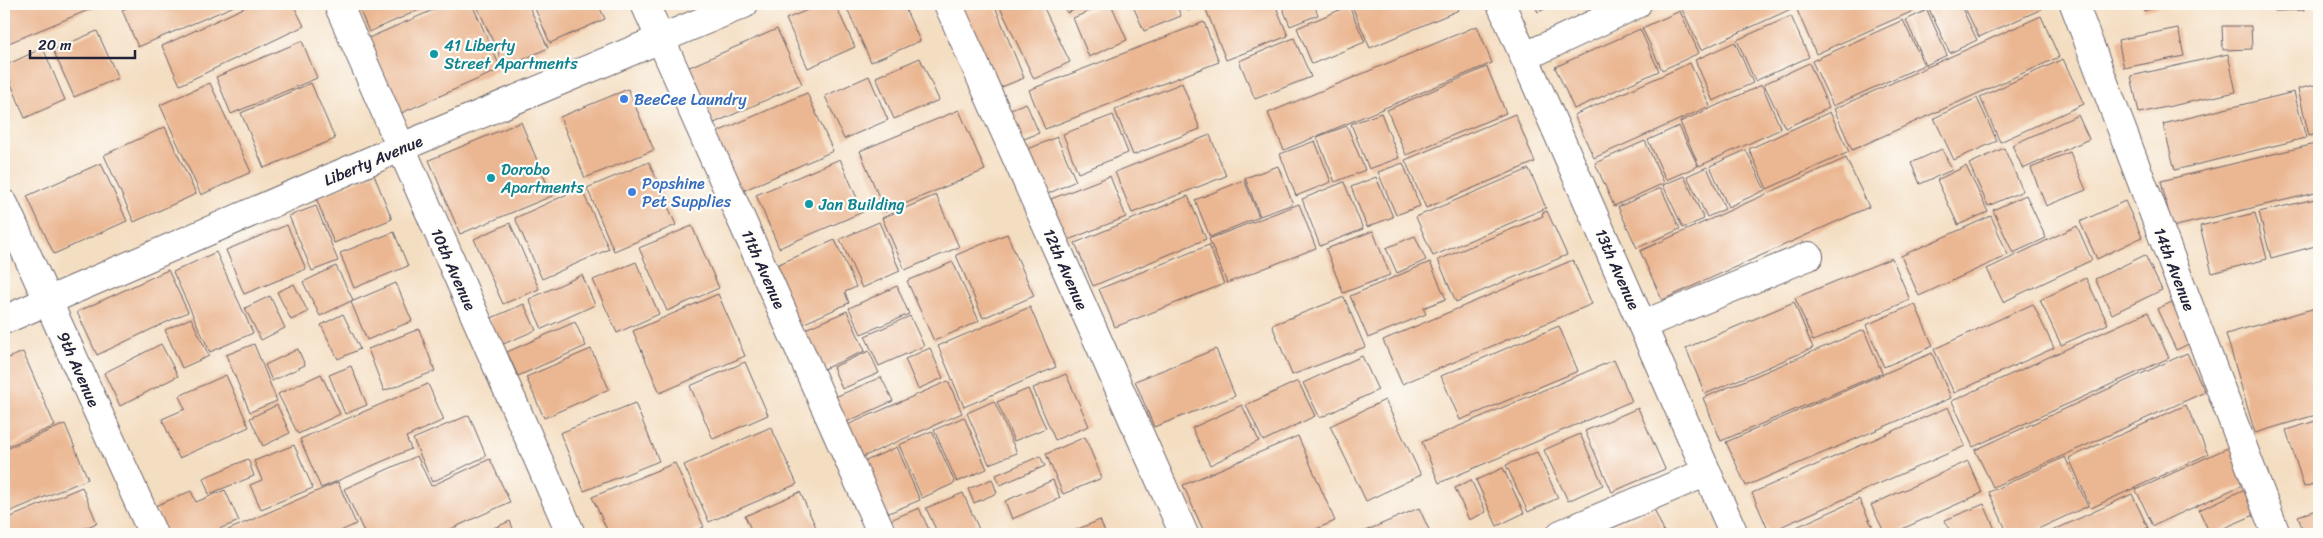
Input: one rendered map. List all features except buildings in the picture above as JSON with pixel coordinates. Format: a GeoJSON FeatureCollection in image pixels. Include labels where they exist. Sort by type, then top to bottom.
{"type":"FeatureCollection","features":[{"type":"Feature","properties":{"kind":"street","name":"10th Avenue"},"geometry":{"type":"LineString","coordinates":[[338,4],[571,534]]}},
{"type":"Feature","properties":{"kind":"street","name":"11th Avenue"},"geometry":{"type":"LineString","coordinates":[[645,4],[882,534]]}},
{"type":"Feature","properties":{"kind":"street","name":"Liberty Avenue"},"geometry":{"type":"LineString","coordinates":[[4,320],[402,147],[744,4]]}},
{"type":"Feature","properties":{"kind":"street","name":"12th Avenue"},"geometry":{"type":"LineString","coordinates":[[948,4],[1184,534]]}},
{"type":"Feature","properties":{"kind":"street","name":"13th Avenue"},"geometry":{"type":"LineString","coordinates":[[1501,4],[1734,534]]}},
{"type":"Feature","properties":{"kind":"street"},"geometry":{"type":"LineString","coordinates":[[1524,57],[1637,4]]}},
{"type":"Feature","properties":{"kind":"street","name":"14th Avenue"},"geometry":{"type":"LineString","coordinates":[[2074,4],[2276,534]]}},
{"type":"Feature","properties":{"kind":"street","name":"9th Avenue"},"geometry":{"type":"LineString","coordinates":[[4,204],[153,534]]}},
{"type":"Feature","properties":{"kind":"street"},"geometry":{"type":"LineString","coordinates":[[1642,324],[1810,256]]}},
{"type":"Feature","properties":{"kind":"street"},"geometry":{"type":"LineString","coordinates":[[1561,534],[1707,472]]}},
{"type":"Feature","properties":{"kind":"place","name":"41 Liberty Street Apartments"},"geometry":{"type":"Point","coordinates":[434,54]}},
{"type":"Feature","properties":{"kind":"place","name":"BeeCee Laundry"},"geometry":{"type":"Point","coordinates":[624,99]}},
{"type":"Feature","properties":{"kind":"place","name":"Dorobo Apartments"},"geometry":{"type":"Point","coordinates":[491,178]}},
{"type":"Feature","properties":{"kind":"place","name":"Popshine Pet Supplies"},"geometry":{"type":"Point","coordinates":[632,192]}},
{"type":"Feature","properties":{"kind":"place","name":"Jan Building"},"geometry":{"type":"Point","coordinates":[809,204]}}]}
